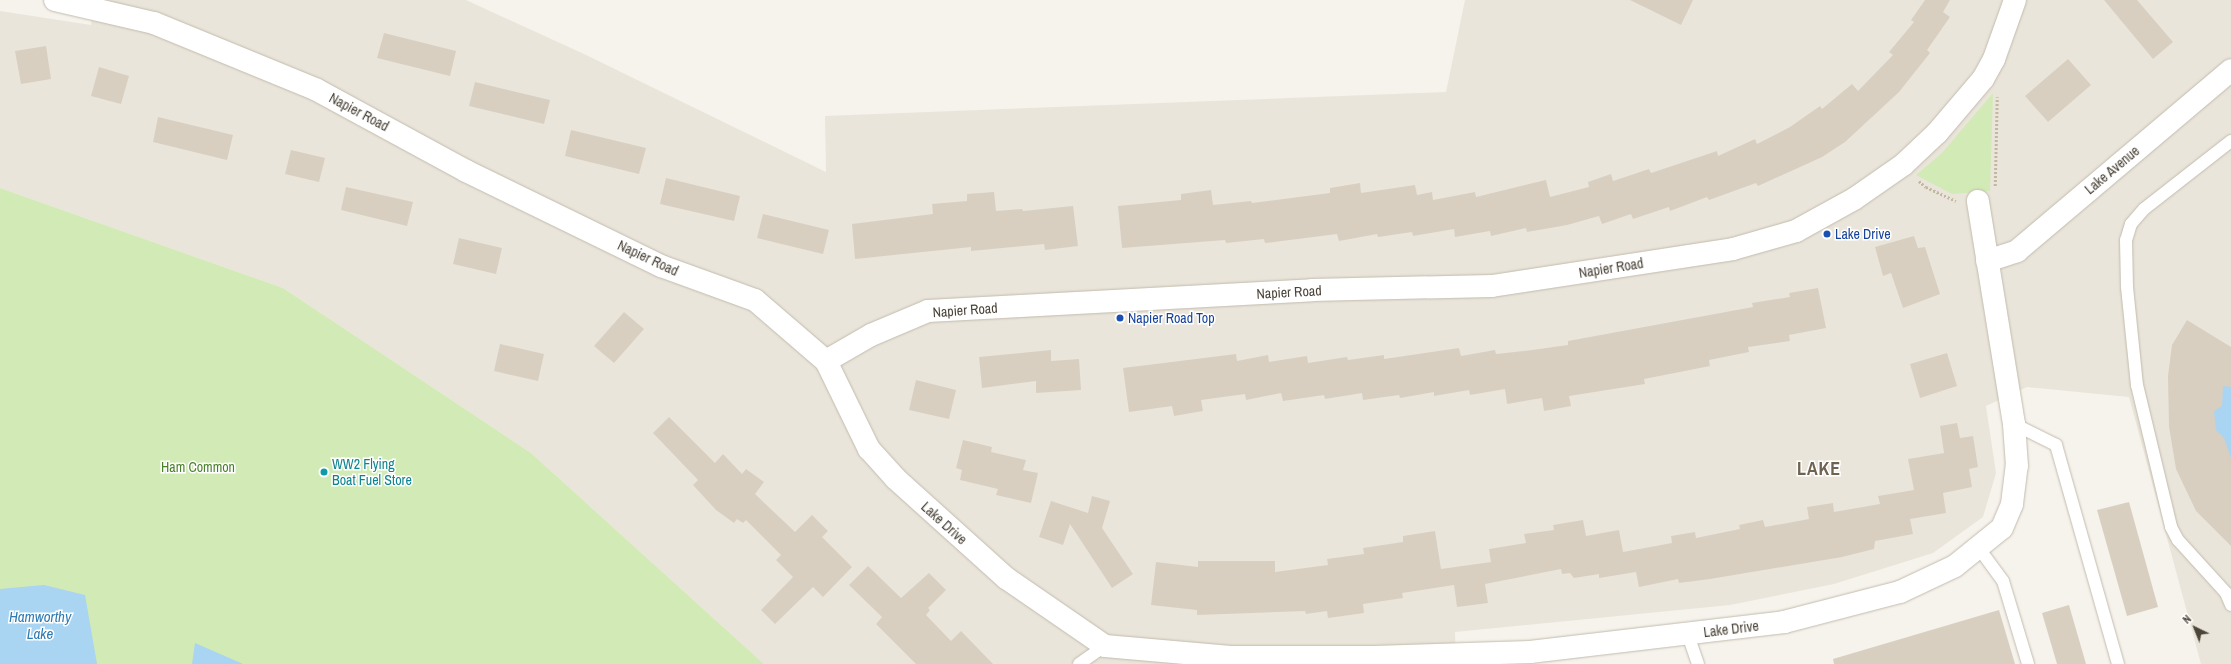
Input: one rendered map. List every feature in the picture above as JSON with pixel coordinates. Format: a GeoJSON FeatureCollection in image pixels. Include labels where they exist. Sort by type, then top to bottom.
{"type":"FeatureCollection","features":[{"type":"Feature","properties":{"kind":"street","name":"Napier Road"},"geometry":{"type":"LineString","coordinates":[[55,0],[154,23],[318,90],[466,171],[661,266],[755,300],[826,361],[871,335],[928,312],[1312,290],[1492,286],[1733,249],[1796,231],[1854,199],[1903,165],[1937,133],[1983,79],[1994,58],[2015,0]]}},
{"type":"Feature","properties":{"kind":"street","name":"Lake Avenue"},"geometry":{"type":"LineString","coordinates":[[1987,261],[2017,251],[2231,70]]}},
{"type":"Feature","properties":{"kind":"street","name":"Lake Drive"},"geometry":{"type":"LineString","coordinates":[[826,361],[868,449],[896,480],[1006,578],[1107,655],[1374,661],[1530,652],[1688,635],[1784,622],[1900,592],[1955,566],[2002,528],[2012,504],[2017,466],[2014,424],[1978,201]]}},
{"type":"Feature","properties":{"kind":"lane"},"geometry":{"type":"LineString","coordinates":[[2231,141],[2144,209],[2131,224],[2126,240],[2127,287],[2137,385],[2171,527],[2178,540],[2226,593],[2231,605]]}},
{"type":"Feature","properties":{"kind":"lane"},"geometry":{"type":"LineString","coordinates":[[2014,424],[2056,445],[2118,664]]}},
{"type":"Feature","properties":{"kind":"lane"},"geometry":{"type":"LineString","coordinates":[[1978,547],[2004,581],[2028,664]]}},
{"type":"Feature","properties":{"kind":"lane"},"geometry":{"type":"LineString","coordinates":[[1688,635],[1698,664]]}},
{"type":"Feature","properties":{"kind":"lane"},"geometry":{"type":"LineString","coordinates":[[1079,664],[1107,655]]}},
{"type":"Feature","properties":{"kind":"path"},"geometry":{"type":"LineString","coordinates":[[1903,165],[1926,187],[1953,201],[1995,199],[1997,95]]}},
{"type":"Feature","properties":{"kind":"shaded area"},"geometry":{"type":"Polygon","coordinates":[[[93,0],[466,0],[584,54],[826,172],[825,116],[1446,92],[1465,0],[2231,0],[2231,664],[2201,664],[2129,397],[2027,387],[1986,406],[1996,473],[1983,517],[1933,553],[1834,584],[1730,605],[1455,632],[1456,664],[764,664],[531,453],[283,288],[0,188],[0,11],[91,25],[93,0]]]}},
{"type":"Feature","properties":{"kind":"green space"},"geometry":{"type":"Polygon","coordinates":[[[1993,93],[1990,191],[1952,194],[1916,175],[1942,153],[1993,93]]]}},
{"type":"Feature","properties":{"kind":"green space","name":"Ham Common"},"geometry":{"type":"Polygon","coordinates":[[[0,188],[283,288],[531,453],[764,664],[0,664],[0,188]]]}},
{"type":"Feature","properties":{"kind":"water"},"geometry":{"type":"Polygon","coordinates":[[[2231,351],[2231,460],[2217,447],[2199,396],[2231,351]]]}},
{"type":"Feature","properties":{"kind":"water","name":"Hamworthy Lake"},"geometry":{"type":"Polygon","coordinates":[[[44,585],[85,595],[97,664],[0,664],[0,589],[44,585]]]}},
{"type":"Feature","properties":{"kind":"water"},"geometry":{"type":"Polygon","coordinates":[[[195,643],[243,664],[192,664],[195,643]]]}},
{"type":"Feature","properties":{"kind":"building"},"geometry":{"type":"Polygon","coordinates":[[[1630,0],[1693,0],[1681,25],[1630,0]]]}},
{"type":"Feature","properties":{"kind":"building"},"geometry":{"type":"Polygon","coordinates":[[[1925,0],[1950,0],[1943,12],[1950,17],[1927,50],[1930,53],[1899,92],[1845,142],[1822,157],[1758,186],[1756,183],[1709,200],[1707,197],[1670,211],[1669,207],[1633,219],[1631,214],[1602,224],[1599,216],[1567,225],[1527,232],[1526,228],[1491,236],[1490,231],[1455,237],[1454,229],[1413,236],[1412,232],[1378,237],[1377,234],[1339,241],[1337,234],[1265,243],[1264,239],[1226,243],[1225,240],[1122,248],[1118,206],[1181,200],[1181,194],[1211,190],[1213,205],[1251,201],[1252,203],[1330,193],[1330,188],[1360,183],[1361,193],[1415,185],[1417,195],[1432,192],[1433,200],[1475,192],[1476,197],[1546,180],[1550,197],[1589,187],[1588,182],[1611,174],[1613,181],[1649,169],[1651,173],[1717,151],[1718,156],[1755,139],[1757,144],[1790,127],[1820,106],[1822,109],[1852,84],[1858,91],[1893,55],[1889,52],[1914,22],[1911,20],[1925,0]]]}},
{"type":"Feature","properties":{"kind":"building"},"geometry":{"type":"Polygon","coordinates":[[[2104,0],[2137,0],[2173,42],[2153,59],[2104,0]]]}},
{"type":"Feature","properties":{"kind":"building"},"geometry":{"type":"Polygon","coordinates":[[[384,33],[456,51],[450,76],[377,58],[384,33]]]}},
{"type":"Feature","properties":{"kind":"building"},"geometry":{"type":"Polygon","coordinates":[[[46,46],[51,79],[21,84],[15,51],[46,46]]]}},
{"type":"Feature","properties":{"kind":"building"},"geometry":{"type":"Polygon","coordinates":[[[2068,59],[2091,85],[2048,122],[2025,96],[2068,59]]]}},
{"type":"Feature","properties":{"kind":"building"},"geometry":{"type":"Polygon","coordinates":[[[99,67],[129,76],[121,104],[91,96],[99,67]]]}},
{"type":"Feature","properties":{"kind":"building"},"geometry":{"type":"Polygon","coordinates":[[[475,82],[550,100],[544,124],[469,106],[475,82]]]}},
{"type":"Feature","properties":{"kind":"building"},"geometry":{"type":"Polygon","coordinates":[[[158,117],[233,135],[227,160],[153,142],[158,117]]]}},
{"type":"Feature","properties":{"kind":"building"},"geometry":{"type":"Polygon","coordinates":[[[571,130],[646,148],[639,174],[565,156],[571,130]]]}},
{"type":"Feature","properties":{"kind":"building"},"geometry":{"type":"Polygon","coordinates":[[[291,150],[325,158],[319,182],[285,174],[291,150]]]}},
{"type":"Feature","properties":{"kind":"building"},"geometry":{"type":"Polygon","coordinates":[[[666,178],[740,196],[734,221],[660,204],[666,178]]]}},
{"type":"Feature","properties":{"kind":"building"},"geometry":{"type":"Polygon","coordinates":[[[346,187],[413,202],[407,226],[341,210],[346,187]]]}},
{"type":"Feature","properties":{"kind":"building"},"geometry":{"type":"Polygon","coordinates":[[[994,192],[996,211],[1022,209],[1023,211],[1073,206],[1078,246],[1045,250],[1044,244],[971,251],[971,247],[855,259],[852,224],[933,214],[932,204],[967,201],[967,194],[994,192]]]}},
{"type":"Feature","properties":{"kind":"building"},"geometry":{"type":"Polygon","coordinates":[[[763,214],[829,230],[823,254],[757,238],[763,214]]]}},
{"type":"Feature","properties":{"kind":"building"},"geometry":{"type":"Polygon","coordinates":[[[1914,236],[1918,248],[1925,247],[1940,294],[1903,308],[1891,273],[1883,276],[1875,247],[1914,236]]]}},
{"type":"Feature","properties":{"kind":"building"},"geometry":{"type":"Polygon","coordinates":[[[459,238],[502,248],[496,274],[453,264],[459,238]]]}},
{"type":"Feature","properties":{"kind":"building"},"geometry":{"type":"Polygon","coordinates":[[[1818,288],[1826,328],[1789,335],[1790,341],[1748,347],[1749,352],[1709,360],[1710,366],[1644,379],[1645,384],[1569,396],[1571,406],[1544,411],[1542,398],[1507,404],[1505,389],[1470,395],[1469,390],[1434,396],[1434,392],[1400,398],[1399,395],[1363,400],[1362,393],[1325,399],[1324,395],[1283,401],[1281,393],[1246,400],[1245,394],[1201,400],[1203,411],[1174,416],[1172,406],[1129,412],[1123,368],[1236,354],[1237,361],[1268,355],[1269,362],[1307,356],[1308,363],[1347,357],[1348,360],[1384,355],[1384,359],[1459,348],[1461,356],[1495,350],[1496,354],[1532,350],[1568,345],[1568,341],[1753,307],[1752,303],[1790,297],[1789,293],[1818,288]]]}},
{"type":"Feature","properties":{"kind":"building"},"geometry":{"type":"Polygon","coordinates":[[[624,312],[644,329],[614,363],[594,346],[624,312]]]}},
{"type":"Feature","properties":{"kind":"building"},"geometry":{"type":"Polygon","coordinates":[[[2187,320],[2231,347],[2231,387],[2223,386],[2222,406],[2214,411],[2216,430],[2224,438],[2231,458],[2231,546],[2196,511],[2176,469],[2169,427],[2168,376],[2172,345],[2187,320]]]}},
{"type":"Feature","properties":{"kind":"building"},"geometry":{"type":"Polygon","coordinates":[[[500,344],[544,354],[538,381],[494,371],[500,344]]]}},
{"type":"Feature","properties":{"kind":"building"},"geometry":{"type":"Polygon","coordinates":[[[1051,350],[1051,361],[1079,359],[1081,390],[1036,393],[1036,381],[982,388],[979,357],[1051,350]]]}},
{"type":"Feature","properties":{"kind":"building"},"geometry":{"type":"Polygon","coordinates":[[[1947,353],[1957,386],[1920,398],[1910,364],[1947,353]]]}},
{"type":"Feature","properties":{"kind":"building"},"geometry":{"type":"Polygon","coordinates":[[[916,380],[956,390],[949,419],[909,410],[916,380]]]}},
{"type":"Feature","properties":{"kind":"building"},"geometry":{"type":"Polygon","coordinates":[[[669,417],[715,463],[723,454],[742,474],[746,469],[764,482],[755,494],[795,532],[812,515],[828,531],[822,537],[852,567],[823,597],[813,587],[775,624],[761,610],[793,577],[776,560],[781,555],[746,520],[743,523],[737,519],[734,523],[716,510],[693,485],[698,480],[653,433],[669,417]]]}},
{"type":"Feature","properties":{"kind":"building"},"geometry":{"type":"Polygon","coordinates":[[[1957,423],[1960,438],[1973,436],[1978,467],[1969,469],[1972,487],[1943,493],[1946,513],[1910,519],[1913,534],[1875,541],[1874,549],[1842,557],[1710,579],[1679,583],[1678,579],[1639,587],[1636,572],[1599,578],[1599,574],[1574,578],[1570,573],[1562,574],[1561,569],[1485,584],[1488,603],[1457,607],[1454,585],[1402,593],[1403,598],[1363,604],[1364,613],[1328,618],[1327,611],[1306,614],[1305,611],[1197,615],[1197,610],[1151,605],[1156,562],[1198,567],[1198,561],[1275,561],[1275,572],[1328,565],[1327,559],[1364,554],[1363,548],[1403,542],[1403,536],[1435,531],[1441,569],[1491,562],[1489,549],[1526,543],[1524,534],[1554,530],[1553,525],[1583,520],[1586,536],[1619,530],[1623,552],[1672,543],[1671,536],[1695,532],[1696,538],[1740,529],[1739,525],[1763,520],[1765,527],[1809,519],[1807,507],[1833,503],[1834,512],[1880,504],[1878,496],[1914,490],[1908,459],[1944,453],[1940,426],[1957,423]]]}},
{"type":"Feature","properties":{"kind":"building"},"geometry":{"type":"Polygon","coordinates":[[[963,440],[992,447],[991,452],[1026,460],[1023,470],[1038,473],[1031,503],[996,495],[998,489],[960,480],[962,470],[956,468],[963,440]]]}},
{"type":"Feature","properties":{"kind":"building"},"geometry":{"type":"Polygon","coordinates":[[[1092,496],[1110,501],[1102,528],[1133,574],[1112,588],[1070,524],[1063,545],[1039,537],[1051,501],[1088,513],[1092,496]]]}},
{"type":"Feature","properties":{"kind":"building"},"geometry":{"type":"Polygon","coordinates":[[[2129,502],[2158,607],[2127,616],[2097,510],[2129,502]]]}},
{"type":"Feature","properties":{"kind":"building"},"geometry":{"type":"Polygon","coordinates":[[[868,566],[901,598],[929,573],[946,590],[928,608],[930,610],[926,615],[951,641],[961,631],[993,664],[916,664],[876,624],[882,617],[849,585],[868,566]]]}},
{"type":"Feature","properties":{"kind":"building"},"geometry":{"type":"Polygon","coordinates":[[[2069,605],[2086,664],[2057,664],[2042,613],[2069,605]]]}},
{"type":"Feature","properties":{"kind":"building"},"geometry":{"type":"Polygon","coordinates":[[[1999,610],[2015,664],[1834,664],[1833,659],[1999,610]]]}},
{"type":"Feature","properties":{"kind":"place","name":"Lake Drive"},"geometry":{"type":"Point","coordinates":[1827,234]}},
{"type":"Feature","properties":{"kind":"place","name":"Napier Road Top"},"geometry":{"type":"Point","coordinates":[1120,318]}},
{"type":"Feature","properties":{"kind":"place","name":"WW2 Flying Boat Fuel Store"},"geometry":{"type":"Point","coordinates":[324,472]}},
{"type":"Feature","properties":{"kind":"district","name":"LAKE"},"geometry":{"type":"Point","coordinates":[1819,469]}}]}
